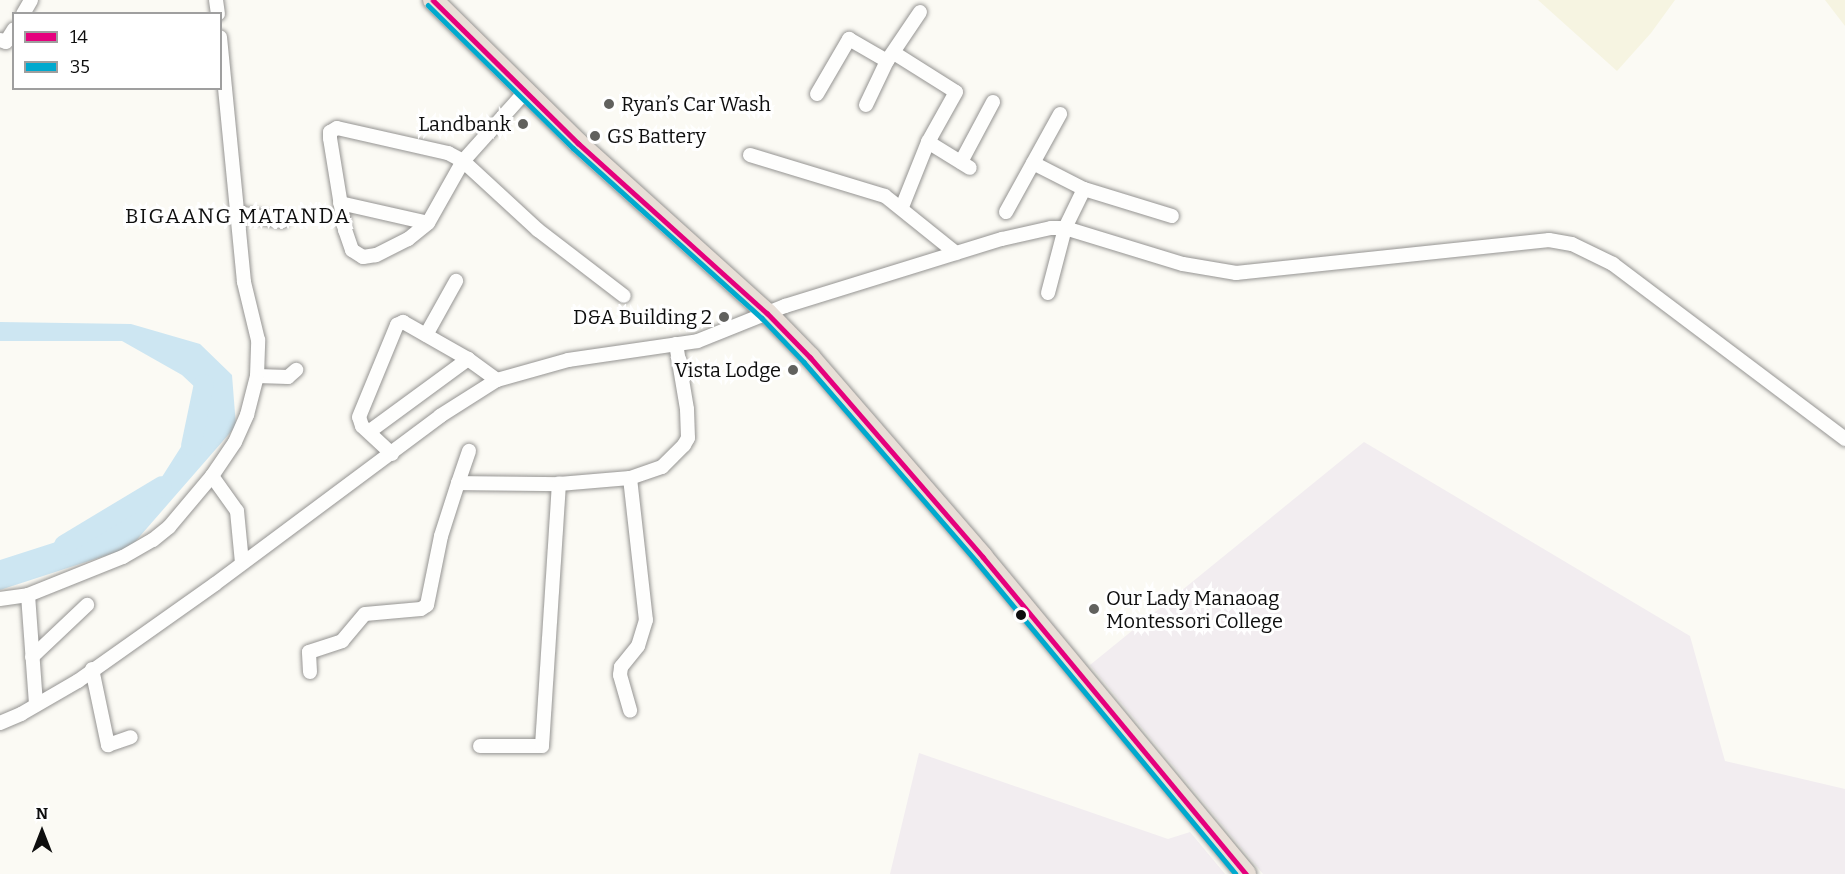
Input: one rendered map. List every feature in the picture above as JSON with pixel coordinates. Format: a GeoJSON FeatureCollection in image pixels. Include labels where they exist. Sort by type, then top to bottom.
{"type":"FeatureCollection","features":[{"type":"Feature","properties":{"kind":"highway"},"geometry":{"type":"LineString","coordinates":[[434,0],[525,92],[767,313],[810,357],[983,557],[1246,874]]}},
{"type":"Feature","properties":{"kind":"street"},"geometry":{"type":"LineString","coordinates":[[866,105],[890,57],[920,12]]}},
{"type":"Feature","properties":{"kind":"street"},"geometry":{"type":"LineString","coordinates":[[0,40],[6,42],[12,32]]}},
{"type":"Feature","properties":{"kind":"street"},"geometry":{"type":"LineString","coordinates":[[817,94],[849,39],[890,57],[956,92],[928,142],[902,207]]}},
{"type":"Feature","properties":{"kind":"street"},"geometry":{"type":"LineString","coordinates":[[0,599],[28,595],[107,564],[146,545],[169,527],[212,476],[240,433],[257,376],[258,340],[244,282],[222,57]]}},
{"type":"Feature","properties":{"kind":"street"},"geometry":{"type":"LineString","coordinates":[[525,92],[463,161],[428,223],[394,247],[376,255],[363,257],[352,250],[347,240],[330,138],[333,129],[342,128],[448,153],[463,161],[517,213],[624,296]]}},
{"type":"Feature","properties":{"kind":"street"},"geometry":{"type":"LineString","coordinates":[[928,142],[966,165],[993,102]]}},
{"type":"Feature","properties":{"kind":"street"},"geometry":{"type":"LineString","coordinates":[[1006,212],[1060,114]]}},
{"type":"Feature","properties":{"kind":"street"},"geometry":{"type":"LineString","coordinates":[[750,155],[868,189],[902,207],[956,253]]}},
{"type":"Feature","properties":{"kind":"street"},"geometry":{"type":"LineString","coordinates":[[1033,163],[1084,189],[1172,216]]}},
{"type":"Feature","properties":{"kind":"street"},"geometry":{"type":"LineString","coordinates":[[1048,292],[1065,228],[1084,189]]}},
{"type":"Feature","properties":{"kind":"street"},"geometry":{"type":"LineString","coordinates":[[340,203],[428,223]]}},
{"type":"Feature","properties":{"kind":"street"},"geometry":{"type":"LineString","coordinates":[[238,213],[282,221]]}},
{"type":"Feature","properties":{"kind":"street"},"geometry":{"type":"LineString","coordinates":[[0,723],[36,705],[92,669],[392,454],[440,416],[497,380],[568,360],[676,344],[713,336],[767,313],[1025,232],[1065,228],[1184,264],[1236,273],[1549,240],[1572,244],[1613,264],[1845,439]]}},
{"type":"Feature","properties":{"kind":"street"},"geometry":{"type":"LineString","coordinates":[[426,335],[456,281]]}},
{"type":"Feature","properties":{"kind":"street"},"geometry":{"type":"LineString","coordinates":[[392,454],[370,431],[362,426],[359,417],[397,325],[404,322],[468,359],[497,380]]}},
{"type":"Feature","properties":{"kind":"street"},"geometry":{"type":"LineString","coordinates":[[458,483],[560,484],[630,478],[662,467],[688,438],[687,409],[676,344]]}},
{"type":"Feature","properties":{"kind":"street"},"geometry":{"type":"LineString","coordinates":[[370,431],[468,359]]}},
{"type":"Feature","properties":{"kind":"street"},"geometry":{"type":"LineString","coordinates":[[257,376],[288,377],[296,370]]}},
{"type":"Feature","properties":{"kind":"street"},"geometry":{"type":"LineString","coordinates":[[310,672],[309,652],[342,641],[364,614],[421,609],[427,605],[441,537],[469,451]]}},
{"type":"Feature","properties":{"kind":"street"},"geometry":{"type":"LineString","coordinates":[[212,476],[237,511],[242,562]]}},
{"type":"Feature","properties":{"kind":"street"},"geometry":{"type":"LineString","coordinates":[[630,478],[646,620],[638,646],[621,667],[620,675],[630,711]]}},
{"type":"Feature","properties":{"kind":"street"},"geometry":{"type":"LineString","coordinates":[[480,746],[542,746],[560,484]]}},
{"type":"Feature","properties":{"kind":"street"},"geometry":{"type":"LineString","coordinates":[[28,595],[36,705]]}},
{"type":"Feature","properties":{"kind":"street"},"geometry":{"type":"LineString","coordinates":[[32,657],[87,605]]}},
{"type":"Feature","properties":{"kind":"street"},"geometry":{"type":"LineString","coordinates":[[92,669],[108,745],[132,737]]}},
{"type":"Feature","properties":{"kind":"shaded area"},"geometry":{"type":"Polygon","coordinates":[[[1538,0],[1675,0],[1651,33],[1617,71],[1538,0]]]}},
{"type":"Feature","properties":{"kind":"shaded area"},"geometry":{"type":"Polygon","coordinates":[[[1825,0],[1845,0],[1845,26],[1825,0]]]}},
{"type":"Feature","properties":{"kind":"shaded area"},"geometry":{"type":"Polygon","coordinates":[[[1364,442],[1690,636],[1725,761],[1845,789],[1845,874],[1263,874],[1090,665],[1364,442]]]}},
{"type":"Feature","properties":{"kind":"shaded area"},"geometry":{"type":"Polygon","coordinates":[[[919,753],[1168,839],[1190,832],[1225,874],[890,874],[919,753]]]}},
{"type":"Feature","properties":{"kind":"water"},"geometry":{"type":"Polygon","coordinates":[[[0,322],[131,324],[200,344],[232,375],[236,426],[134,543],[126,549],[0,590],[0,560],[115,523],[160,480],[200,417],[198,390],[182,375],[122,341],[0,341],[0,322]]]}},
{"type":"Feature","properties":{"kind":"waterway"},"geometry":{"type":"LineString","coordinates":[[191,446],[204,384]]}},
{"type":"Feature","properties":{"kind":"waterway"},"geometry":{"type":"LineString","coordinates":[[64,545],[162,486]]}},
{"type":"Feature","properties":{"kind":"transit line","name":"14"},"geometry":{"type":"LineString","coordinates":[[433,0],[578,143],[767,313],[810,357],[983,557],[1246,874]]}},
{"type":"Feature","properties":{"kind":"transit line","name":"35"},"geometry":{"type":"LineString","coordinates":[[428,5],[573,148],[762,318],[804,362],[977,562],[1236,874]]}},
{"type":"Feature","properties":{"kind":"place","name":"Ryan’s Car Wash"},"geometry":{"type":"Point","coordinates":[609,104]}},
{"type":"Feature","properties":{"kind":"place","name":"Landbank"},"geometry":{"type":"Point","coordinates":[523,124]}},
{"type":"Feature","properties":{"kind":"place","name":"GS Battery"},"geometry":{"type":"Point","coordinates":[595,136]}},
{"type":"Feature","properties":{"kind":"place","name":"D&A Building 2"},"geometry":{"type":"Point","coordinates":[724,317]}},
{"type":"Feature","properties":{"kind":"place","name":"Vista Lodge"},"geometry":{"type":"Point","coordinates":[793,370]}},
{"type":"Feature","properties":{"kind":"place","name":"Our Lady Manaoag Montessori College"},"geometry":{"type":"Point","coordinates":[1094,609]}},
{"type":"Feature","properties":{"kind":"district","name":"BIGAANG MATANDA"},"geometry":{"type":"Point","coordinates":[238,216]}}]}
